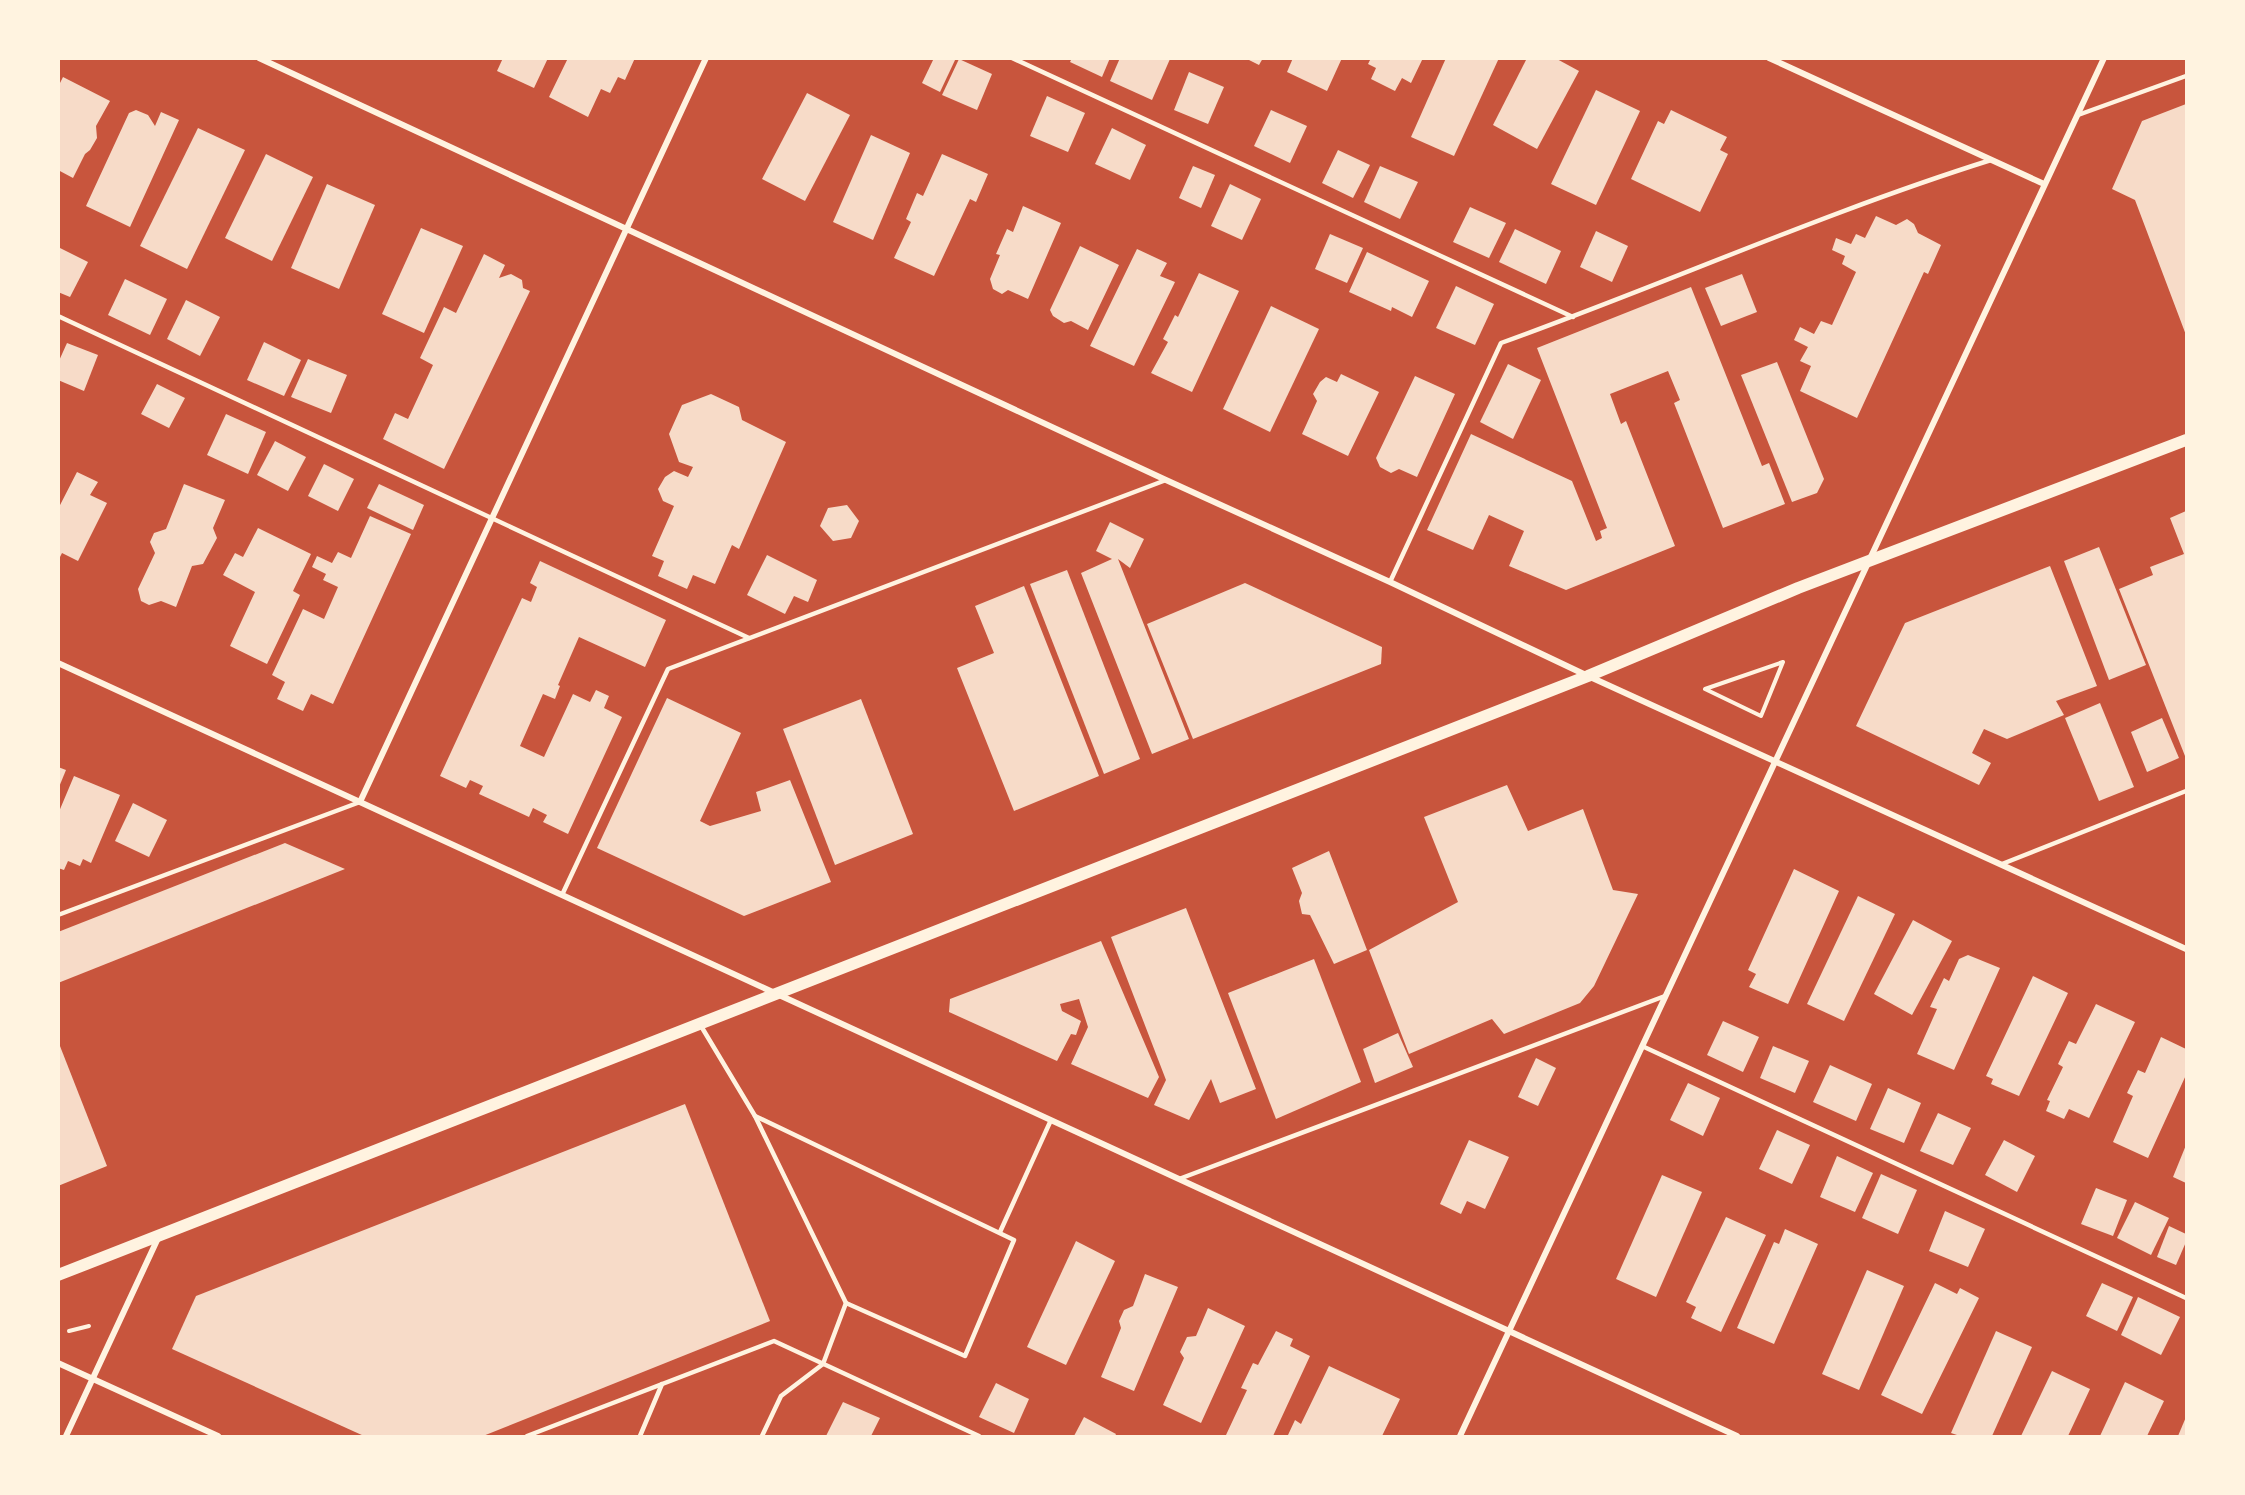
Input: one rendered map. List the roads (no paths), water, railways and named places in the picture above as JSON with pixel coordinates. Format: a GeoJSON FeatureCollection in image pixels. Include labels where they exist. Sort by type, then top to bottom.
{"type":"FeatureCollection","features":[{"type":"Feature","properties":{"kind":"main road"},"geometry":{"type":"LineString","coordinates":[[58,1275],[1588,676],[1797,588],[2187,440]]}},
{"type":"Feature","properties":{"kind":"street"},"geometry":{"type":"LineString","coordinates":[[259,58],[1588,676],[2187,949]]}},
{"type":"Feature","properties":{"kind":"street"},"geometry":{"type":"LineString","coordinates":[[360,802],[706,58]]}},
{"type":"Feature","properties":{"kind":"street"},"geometry":{"type":"LineString","coordinates":[[1768,58],[2044,184]]}},
{"type":"Feature","properties":{"kind":"street"},"geometry":{"type":"LineString","coordinates":[[1460,1437],[2104,58]]}},
{"type":"Feature","properties":{"kind":"street"},"geometry":{"type":"LineString","coordinates":[[58,663],[1737,1437]]}},
{"type":"Feature","properties":{"kind":"street"},"geometry":{"type":"LineString","coordinates":[[66,1437],[159,1236]]}},
{"type":"Feature","properties":{"kind":"street"},"geometry":{"type":"LineString","coordinates":[[58,1363],[218,1437]]}},
{"type":"Feature","properties":{"kind":"lane"},"geometry":{"type":"LineString","coordinates":[[1012,58],[1573,317]]}},
{"type":"Feature","properties":{"kind":"lane"},"geometry":{"type":"LineString","coordinates":[[2078,115],[2187,76]]}},
{"type":"Feature","properties":{"kind":"lane"},"geometry":{"type":"LineString","coordinates":[[1389,582],[1502,343],[1909,186],[1991,160]]}},
{"type":"Feature","properties":{"kind":"lane"},"geometry":{"type":"LineString","coordinates":[[58,316],[749,638]]}},
{"type":"Feature","properties":{"kind":"lane"},"geometry":{"type":"LineString","coordinates":[[562,895],[668,669],[1166,480]]}},
{"type":"Feature","properties":{"kind":"lane"},"geometry":{"type":"LineString","coordinates":[[2002,864],[2187,791]]}},
{"type":"Feature","properties":{"kind":"lane"},"geometry":{"type":"LineString","coordinates":[[58,915],[360,802]]}},
{"type":"Feature","properties":{"kind":"lane"},"geometry":{"type":"LineString","coordinates":[[1179,1179],[1665,996]]}},
{"type":"Feature","properties":{"kind":"lane"},"geometry":{"type":"LineString","coordinates":[[700,1024],[755,1116],[846,1303],[965,1356],[1014,1240],[755,1116]]}},
{"type":"Feature","properties":{"kind":"lane"},"geometry":{"type":"LineString","coordinates":[[1642,1046],[2187,1298]]}},
{"type":"Feature","properties":{"kind":"lane"},"geometry":{"type":"LineString","coordinates":[[1000,1232],[1051,1120]]}},
{"type":"Feature","properties":{"kind":"lane"},"geometry":{"type":"LineString","coordinates":[[762,1437],[781,1396],[823,1364],[846,1303]]}},
{"type":"Feature","properties":{"kind":"lane"},"geometry":{"type":"LineString","coordinates":[[527,1437],[774,1341],[979,1437]]}},
{"type":"Feature","properties":{"kind":"lane"},"geometry":{"type":"LineString","coordinates":[[640,1437],[662,1384]]}}]}
